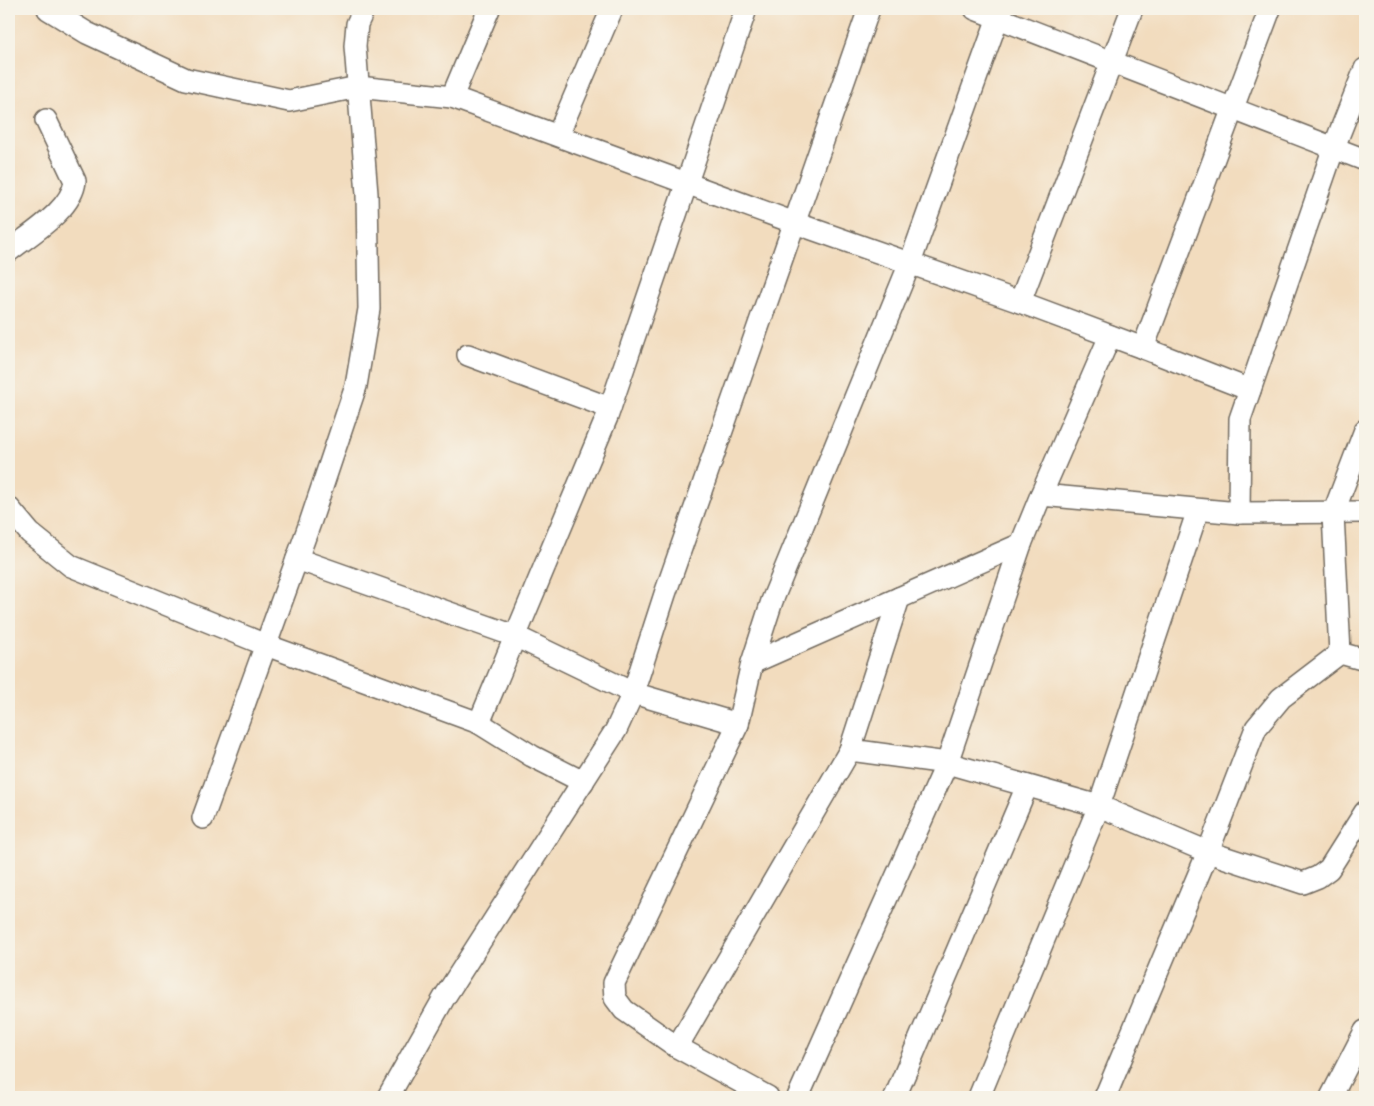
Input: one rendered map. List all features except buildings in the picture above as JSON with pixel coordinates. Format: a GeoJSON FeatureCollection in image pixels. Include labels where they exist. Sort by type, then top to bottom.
{"type":"FeatureCollection","features":[{"type":"Feature","properties":{"kind":"street"},"geometry":{"type":"LineString","coordinates":[[48,9],[87,33],[186,79],[289,101],[358,87],[452,97],[795,223],[1020,302],[1250,390]]}},
{"type":"Feature","properties":{"kind":"street"},"geometry":{"type":"LineString","coordinates":[[203,818],[297,560],[356,386],[369,309],[367,194],[355,46],[357,24],[364,9]]}},
{"type":"Feature","properties":{"kind":"street"},"geometry":{"type":"LineString","coordinates":[[452,97],[489,9]]}},
{"type":"Feature","properties":{"kind":"street"},"geometry":{"type":"LineString","coordinates":[[558,136],[612,9]]}},
{"type":"Feature","properties":{"kind":"street"},"geometry":{"type":"LineString","coordinates":[[479,723],[610,408],[746,9]]}},
{"type":"Feature","properties":{"kind":"street"},"geometry":{"type":"LineString","coordinates":[[388,1097],[444,998],[616,730],[633,693],[665,594],[869,9]]}},
{"type":"Feature","properties":{"kind":"street"},"geometry":{"type":"LineString","coordinates":[[975,9],[1000,13],[1112,61],[1365,160]]}},
{"type":"Feature","properties":{"kind":"street"},"geometry":{"type":"LineString","coordinates":[[1020,302],[1132,9]]}},
{"type":"Feature","properties":{"kind":"street"},"geometry":{"type":"LineString","coordinates":[[1143,348],[1270,9]]}},
{"type":"Feature","properties":{"kind":"street"},"geometry":{"type":"LineString","coordinates":[[768,1097],[677,1047],[624,1010],[615,998],[614,983],[738,724],[752,663],[772,601],[910,263],[1000,13]]}},
{"type":"Feature","properties":{"kind":"street"},"geometry":{"type":"LineString","coordinates":[[1239,513],[1240,419],[1334,148],[1365,69]]}},
{"type":"Feature","properties":{"kind":"street"},"geometry":{"type":"LineString","coordinates":[[9,251],[55,215],[71,196],[74,189],[75,182],[46,120]]}},
{"type":"Feature","properties":{"kind":"street"},"geometry":{"type":"LineString","coordinates":[[798,1097],[947,763],[1021,544],[1110,336]]}},
{"type":"Feature","properties":{"kind":"street"},"geometry":{"type":"LineString","coordinates":[[468,355],[610,408]]}},
{"type":"Feature","properties":{"kind":"street"},"geometry":{"type":"LineString","coordinates":[[1340,653],[1333,514],[1365,430]]}},
{"type":"Feature","properties":{"kind":"street"},"geometry":{"type":"LineString","coordinates":[[1041,495],[1239,513],[1333,514],[1365,512]]}},
{"type":"Feature","properties":{"kind":"street"},"geometry":{"type":"LineString","coordinates":[[9,508],[30,533],[71,566],[266,645],[479,723],[532,756],[583,782]]}},
{"type":"Feature","properties":{"kind":"street"},"geometry":{"type":"LineString","coordinates":[[979,1097],[1099,806],[1198,510]]}},
{"type":"Feature","properties":{"kind":"street"},"geometry":{"type":"LineString","coordinates":[[752,663],[1021,544]]}},
{"type":"Feature","properties":{"kind":"street"},"geometry":{"type":"LineString","coordinates":[[297,560],[515,636],[633,693],[738,724]]}},
{"type":"Feature","properties":{"kind":"street"},"geometry":{"type":"LineString","coordinates":[[677,1047],[850,750],[899,598]]}},
{"type":"Feature","properties":{"kind":"street"},"geometry":{"type":"LineString","coordinates":[[1340,653],[1365,660]]}},
{"type":"Feature","properties":{"kind":"street"},"geometry":{"type":"LineString","coordinates":[[1104,1097],[1208,852],[1256,728],[1281,698],[1340,653]]}},
{"type":"Feature","properties":{"kind":"street"},"geometry":{"type":"LineString","coordinates":[[850,750],[947,763],[1099,806],[1208,852],[1302,883],[1318,877],[1329,868],[1365,812]]}},
{"type":"Feature","properties":{"kind":"street"},"geometry":{"type":"LineString","coordinates":[[896,1097],[1027,786]]}},
{"type":"Feature","properties":{"kind":"street"},"geometry":{"type":"LineString","coordinates":[[1331,1097],[1365,1030]]}}]}
